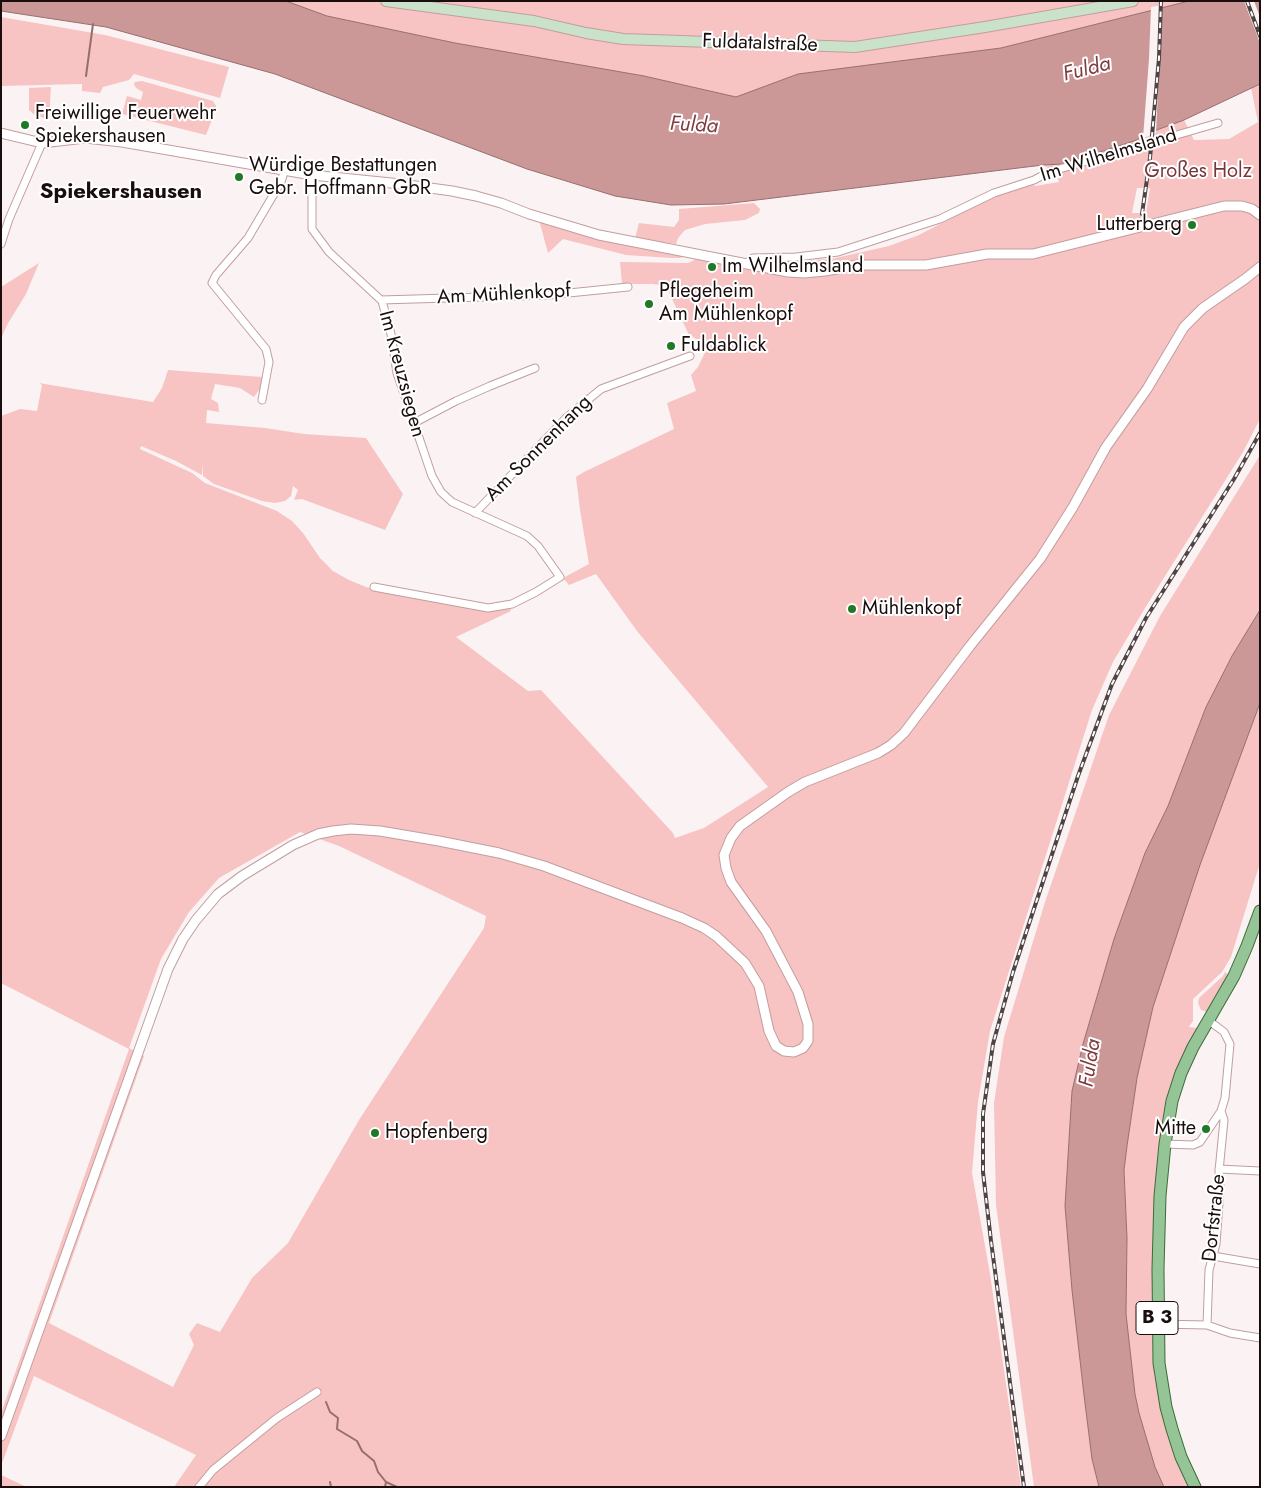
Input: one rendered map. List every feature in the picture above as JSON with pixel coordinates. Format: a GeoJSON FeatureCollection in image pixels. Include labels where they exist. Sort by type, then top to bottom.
{"type":"FeatureCollection","features":[{"type":"Feature","properties":{"kind":"main road","name":"Fuldatalstraße"},"geometry":{"type":"LineString","coordinates":[[386,1],[534,21],[623,39],[855,47],[1133,1]]}},
{"type":"Feature","properties":{"kind":"main road","name":"B 3"},"geometry":{"type":"LineString","coordinates":[[1195,1487],[1179,1451],[1166,1407],[1159,1362],[1160,1196],[1165,1144],[1172,1101],[1181,1073],[1193,1047],[1241,960],[1260,911]]}},
{"type":"Feature","properties":{"kind":"street","name":"Im Wilhelmsland"},"geometry":{"type":"LineString","coordinates":[[744,264],[753,258],[796,257],[838,252],[940,219],[994,193],[1034,180],[1049,172],[1218,123]]}},
{"type":"Feature","properties":{"kind":"street"},"geometry":{"type":"LineString","coordinates":[[1,133],[42,143],[85,138],[122,142],[312,175],[452,191],[501,203],[529,214],[599,235],[788,272],[825,271],[858,265],[926,265],[987,254],[1033,254],[1224,206],[1242,206],[1252,209],[1260,215]]}},
{"type":"Feature","properties":{"kind":"street"},"geometry":{"type":"LineString","coordinates":[[1,244],[9,219],[42,143]]}},
{"type":"Feature","properties":{"kind":"street"},"geometry":{"type":"LineString","coordinates":[[262,400],[269,362],[266,349],[212,283],[216,275],[248,238],[280,182],[284,170]]}},
{"type":"Feature","properties":{"kind":"street","name":"Im Kreuzsiegen"},"geometry":{"type":"LineString","coordinates":[[312,175],[312,229],[329,252],[381,300],[391,334],[397,374],[432,476],[441,492],[452,502],[527,536],[538,546],[560,577],[512,604],[488,608],[374,587]]}},
{"type":"Feature","properties":{"kind":"street"},"geometry":{"type":"LineString","coordinates":[[1,1436],[168,969],[196,920],[218,894],[242,876],[294,845],[318,834],[351,829],[380,831],[439,841],[499,853],[544,866],[682,918],[716,936],[744,963],[759,986],[769,1031],[776,1046],[784,1051],[794,1052],[803,1048],[808,1040],[808,1024],[798,992],[766,930],[731,882],[726,868],[724,855],[731,838],[740,826],[788,792],[805,782],[878,753],[891,745],[904,733],[970,646],[1040,559],[1073,507],[1102,452],[1147,389],[1184,327],[1203,308],[1246,279],[1260,267]]}},
{"type":"Feature","properties":{"kind":"street","name":"Am Mühlenkopf"},"geometry":{"type":"LineString","coordinates":[[381,300],[549,295],[628,287]]}},
{"type":"Feature","properties":{"kind":"street","name":"Am Sonnenhang"},"geometry":{"type":"LineString","coordinates":[[475,513],[566,418],[601,389],[690,356]]}},
{"type":"Feature","properties":{"kind":"street"},"geometry":{"type":"LineString","coordinates":[[414,423],[456,401],[535,368]]}},
{"type":"Feature","properties":{"kind":"street","name":"Dorfstraße"},"geometry":{"type":"LineString","coordinates":[[1165,1144],[1193,1145],[1200,1142],[1221,1111],[1225,1098],[1230,1044],[1224,1032],[1208,1020]]}},
{"type":"Feature","properties":{"kind":"street","name":"Dorfstraße"},"geometry":{"type":"LineString","coordinates":[[1207,1325],[1209,1270],[1213,1256],[1220,1189],[1224,1120],[1221,1111]]}},
{"type":"Feature","properties":{"kind":"street"},"geometry":{"type":"LineString","coordinates":[[1220,1169],[1260,1171]]}},
{"type":"Feature","properties":{"kind":"street"},"geometry":{"type":"LineString","coordinates":[[1213,1256],[1260,1264]]}},
{"type":"Feature","properties":{"kind":"street"},"geometry":{"type":"LineString","coordinates":[[1158,1324],[1207,1325],[1230,1333],[1260,1338]]}},
{"type":"Feature","properties":{"kind":"street"},"geometry":{"type":"LineString","coordinates":[[199,1487],[213,1470],[277,1418],[317,1392]]}},
{"type":"Feature","properties":{"kind":"green space"},"geometry":{"type":"Polygon","coordinates":[[[286,1],[1189,1],[1001,48],[798,74],[736,97],[644,76],[455,43],[327,16],[286,1]]]}},
{"type":"Feature","properties":{"kind":"green space"},"geometry":{"type":"Polygon","coordinates":[[[1,17],[105,35],[229,67],[220,98],[134,74],[129,80],[103,87],[100,93],[82,91],[82,84],[1,86],[1,17]]]}},
{"type":"Feature","properties":{"kind":"green space"},"geometry":{"type":"Polygon","coordinates":[[[142,81],[213,101],[216,106],[215,112],[206,135],[122,114],[127,96],[141,100],[143,92],[136,88],[134,84],[135,82],[142,81]]]}},
{"type":"Feature","properties":{"kind":"green space","name":"Großes Holz"},"geometry":{"type":"Polygon","coordinates":[[[1260,84],[1260,419],[1243,452],[1113,662],[1092,710],[990,1031],[978,1102],[972,1173],[990,1274],[1021,1487],[174,1487],[196,1455],[34,1376],[1,1466],[1,1413],[129,1049],[1,983],[1,416],[20,409],[37,411],[42,385],[39,383],[153,402],[162,388],[168,370],[262,377],[262,386],[254,397],[240,388],[215,384],[211,399],[218,403],[219,412],[207,410],[206,423],[265,428],[304,434],[366,438],[403,494],[385,530],[302,499],[294,500],[298,490],[293,486],[291,496],[285,501],[275,503],[262,501],[214,484],[203,476],[203,463],[202,475],[141,446],[140,449],[192,473],[205,483],[277,511],[292,521],[303,533],[320,558],[333,571],[349,580],[366,587],[407,597],[492,611],[510,608],[511,611],[456,637],[528,691],[541,690],[673,833],[675,838],[704,828],[768,787],[637,631],[596,574],[569,585],[563,578],[589,564],[576,477],[674,429],[667,403],[696,391],[691,375],[698,367],[708,346],[688,333],[666,286],[622,284],[620,262],[688,263],[696,259],[743,269],[769,262],[831,259],[889,246],[919,235],[995,195],[1033,183],[1035,186],[1059,182],[1056,172],[1043,165],[1063,164],[1137,140],[1143,135],[1184,120],[1194,140],[1229,139],[1258,122],[1251,88],[1260,84]],[[1137,188],[1132,213],[1146,213],[1150,188],[1137,188]],[[300,832],[219,878],[189,912],[161,959],[129,1048],[144,1056],[49,1323],[173,1387],[194,1345],[189,1334],[197,1323],[220,1332],[252,1278],[288,1243],[359,1120],[484,928],[486,916],[339,846],[300,832]]]}},
{"type":"Feature","properties":{"kind":"green space"},"geometry":{"type":"Polygon","coordinates":[[[51,87],[49,119],[36,116],[29,110],[29,88],[51,87]]]}},
{"type":"Feature","properties":{"kind":"green space"},"geometry":{"type":"Polygon","coordinates":[[[754,203],[760,209],[759,213],[745,220],[705,224],[685,230],[678,238],[676,244],[635,238],[639,223],[674,227],[679,220],[679,209],[754,203]]]}},
{"type":"Feature","properties":{"kind":"green space"},"geometry":{"type":"Polygon","coordinates":[[[539,220],[684,254],[681,258],[626,255],[563,239],[548,253],[539,220]]]}},
{"type":"Feature","properties":{"kind":"green space"},"geometry":{"type":"Polygon","coordinates":[[[39,263],[26,294],[7,325],[1,339],[1,287],[39,263]]]}},
{"type":"Feature","properties":{"kind":"green space"},"geometry":{"type":"Polygon","coordinates":[[[1260,455],[1260,610],[1232,656],[1206,707],[1168,806],[1145,853],[1114,939],[1083,1044],[1072,1091],[1065,1206],[1084,1395],[1092,1459],[1099,1487],[1034,1487],[996,1205],[994,1103],[1004,1037],[1045,902],[1109,715],[1160,616],[1260,455]]]}},
{"type":"Feature","properties":{"kind":"green space"},"geometry":{"type":"Polygon","coordinates":[[[1260,703],[1260,863],[1231,957],[1222,972],[1193,999],[1193,1021],[1189,1027],[1198,1028],[1161,1142],[1152,1278],[1152,1326],[1156,1373],[1154,1375],[1175,1454],[1191,1487],[1164,1487],[1155,1467],[1135,1394],[1126,1314],[1127,1238],[1124,1170],[1137,1078],[1153,1007],[1200,865],[1260,703]]]}},
{"type":"Feature","properties":{"kind":"green space"},"geometry":{"type":"Polygon","coordinates":[[[1225,972],[1229,975],[1207,1012],[1201,1010],[1198,1003],[1199,998],[1225,972]]]}},
{"type":"Feature","properties":{"kind":"green space"},"geometry":{"type":"Polygon","coordinates":[[[1,1475],[27,1487],[1,1487],[1,1475]]]}},
{"type":"Feature","properties":{"kind":"water","name":"Fulda"},"geometry":{"type":"Polygon","coordinates":[[[1,1],[286,1],[327,16],[455,43],[644,76],[736,97],[798,74],[1001,48],[1189,1],[1260,1],[1260,84],[1184,120],[1143,135],[1137,140],[1063,164],[724,204],[671,205],[615,196],[527,169],[275,74],[106,27],[1,11],[1,1]]]}},
{"type":"Feature","properties":{"kind":"water","name":"Fulda"},"geometry":{"type":"Polygon","coordinates":[[[1260,610],[1260,703],[1200,865],[1153,1007],[1137,1078],[1124,1170],[1127,1238],[1126,1314],[1135,1394],[1155,1467],[1164,1487],[1099,1487],[1092,1459],[1084,1395],[1065,1206],[1072,1091],[1083,1044],[1114,939],[1145,853],[1168,806],[1206,707],[1232,656],[1260,610]]]}},
{"type":"Feature","properties":{"kind":"pier"},"geometry":{"type":"Polygon","coordinates":[[[1244,1],[1254,1],[1260,17],[1260,43],[1244,1]]]}},
{"type":"Feature","properties":{"kind":"pier"},"geometry":{"type":"Polygon","coordinates":[[[1162,5],[1156,133],[1143,138],[1151,7],[1162,5]]]}},
{"type":"Feature","properties":{"kind":"waterway"},"geometry":{"type":"LineString","coordinates":[[86,76],[93,24]]}},
{"type":"Feature","properties":{"kind":"waterway"},"geometry":{"type":"LineString","coordinates":[[326,1402],[330,1412],[338,1418],[337,1429],[357,1441],[362,1451],[374,1461],[378,1472],[386,1482],[385,1487]]}},
{"type":"Feature","properties":{"kind":"waterway"},"geometry":{"type":"LineString","coordinates":[[330,1482],[331,1487]]}},
{"type":"Feature","properties":{"kind":"waterway"},"geometry":{"type":"LineString","coordinates":[[386,1482],[397,1487]]}},
{"type":"Feature","properties":{"kind":"railway"},"geometry":{"type":"LineString","coordinates":[[1142,214],[1150,158],[1159,58],[1161,1]]}},
{"type":"Feature","properties":{"kind":"railway"},"geometry":{"type":"LineString","coordinates":[[1247,1],[1260,36]]}},
{"type":"Feature","properties":{"kind":"railway"},"geometry":{"type":"LineString","coordinates":[[1024,1487],[983,1172],[983,1114],[993,1044],[1013,972],[1078,776],[1112,684],[1146,618],[1234,479],[1260,433]]}},
{"type":"Feature","properties":{"kind":"place","name":"Freiwillige Feuerwehr Spiekershausen"},"geometry":{"type":"Point","coordinates":[25,125]}},
{"type":"Feature","properties":{"kind":"place","name":"Würdige Bestattungen Gebr. Hoffmann GbR"},"geometry":{"type":"Point","coordinates":[239,177]}},
{"type":"Feature","properties":{"kind":"place","name":"Lutterberg"},"geometry":{"type":"Point","coordinates":[1192,225]}},
{"type":"Feature","properties":{"kind":"place","name":"Im Wilhelmsland"},"geometry":{"type":"Point","coordinates":[712,267]}},
{"type":"Feature","properties":{"kind":"place","name":"Pflegeheim Am Mühlenkopf"},"geometry":{"type":"Point","coordinates":[649,304]}},
{"type":"Feature","properties":{"kind":"place","name":"Fuldablick"},"geometry":{"type":"Point","coordinates":[671,346]}},
{"type":"Feature","properties":{"kind":"place","name":"Mühlenkopf"},"geometry":{"type":"Point","coordinates":[852,609]}},
{"type":"Feature","properties":{"kind":"place","name":"Mitte"},"geometry":{"type":"Point","coordinates":[1206,1129]}},
{"type":"Feature","properties":{"kind":"place","name":"Hopfenberg"},"geometry":{"type":"Point","coordinates":[375,1133]}},
{"type":"Feature","properties":{"kind":"district","name":"Spiekershausen"},"geometry":{"type":"Point","coordinates":[121,193]}}]}
